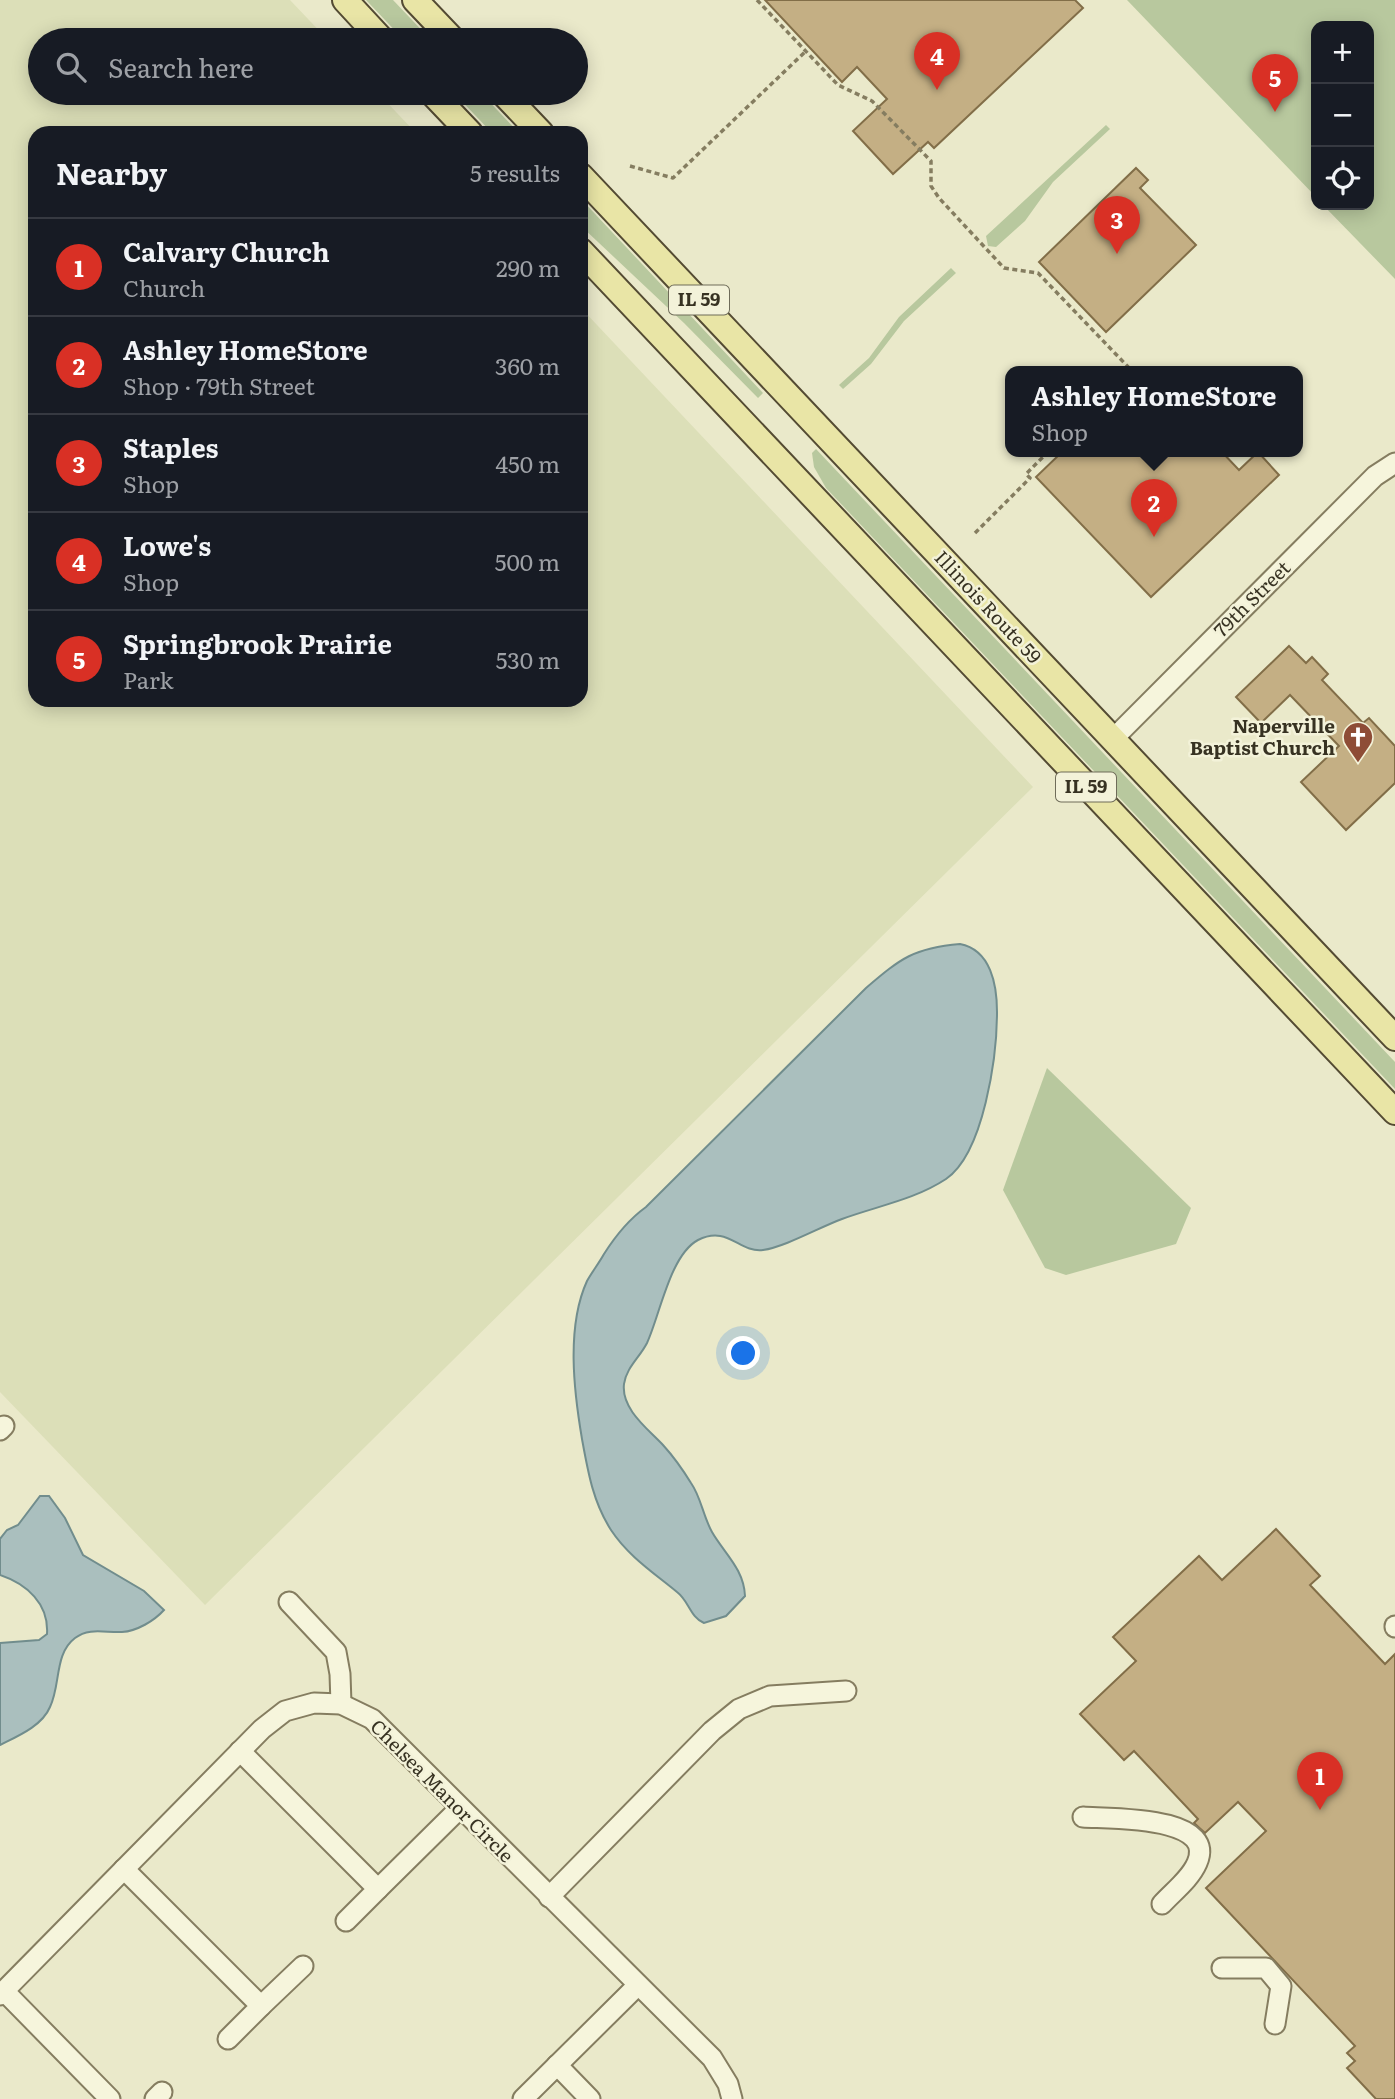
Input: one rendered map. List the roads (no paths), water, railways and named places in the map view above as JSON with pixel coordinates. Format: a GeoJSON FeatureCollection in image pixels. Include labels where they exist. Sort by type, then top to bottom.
{"type":"FeatureCollection","features":[{"type":"Feature","properties":{"kind":"main road"},"geometry":{"type":"LineString","coordinates":[[345,0],[372,28]]}},
{"type":"Feature","properties":{"kind":"main road"},"geometry":{"type":"LineString","coordinates":[[415,0],[442,28]]}},
{"type":"Feature","properties":{"kind":"main road"},"geometry":{"type":"LineString","coordinates":[[443,105],[463,126]]}},
{"type":"Feature","properties":{"kind":"main road"},"geometry":{"type":"LineString","coordinates":[[514,105],[534,126]]}},
{"type":"Feature","properties":{"kind":"main road","name":"Illinois Route 59"},"geometry":{"type":"LineString","coordinates":[[588,183],[1395,1038]]}},
{"type":"Feature","properties":{"kind":"main road","name":"IL 59"},"geometry":{"type":"LineString","coordinates":[[588,258],[1395,1112]]}},
{"type":"Feature","properties":{"kind":"street","name":"79th Street"},"geometry":{"type":"LineString","coordinates":[[1112,740],[1375,476],[1395,463]]}},
{"type":"Feature","properties":{"kind":"street"},"geometry":{"type":"LineString","coordinates":[[289,1602],[336,1652],[341,1704]]}},
{"type":"Feature","properties":{"kind":"street"},"geometry":{"type":"LineString","coordinates":[[549,1897],[712,1731],[739,1709],[770,1696],[846,1691]]}},
{"type":"Feature","properties":{"kind":"street","name":"Chelsea Manor Circle"},"geometry":{"type":"LineString","coordinates":[[2,1993],[262,1729],[285,1712],[314,1703],[341,1704],[372,1719],[712,2058],[728,2084],[732,2099]]}},
{"type":"Feature","properties":{"kind":"street"},"geometry":{"type":"LineString","coordinates":[[240,1751],[378,1889]]}},
{"type":"Feature","properties":{"kind":"street"},"geometry":{"type":"LineString","coordinates":[[346,1921],[460,1808]]}},
{"type":"Feature","properties":{"kind":"street"},"geometry":{"type":"LineString","coordinates":[[1083,1817],[1145,1821],[1175,1826],[1191,1834],[1198,1843],[1199,1861],[1185,1882],[1162,1904]]}},
{"type":"Feature","properties":{"kind":"street"},"geometry":{"type":"LineString","coordinates":[[124,1869],[261,2006]]}},
{"type":"Feature","properties":{"kind":"street"},"geometry":{"type":"LineString","coordinates":[[228,2039],[303,1966]]}},
{"type":"Feature","properties":{"kind":"street"},"geometry":{"type":"LineString","coordinates":[[1222,1968],[1266,1968],[1281,1986],[1275,2024]]}},
{"type":"Feature","properties":{"kind":"street"},"geometry":{"type":"LineString","coordinates":[[523,2099],[638,1985]]}},
{"type":"Feature","properties":{"kind":"street"},"geometry":{"type":"LineString","coordinates":[[2,1993],[110,2099]]}},
{"type":"Feature","properties":{"kind":"street"},"geometry":{"type":"LineString","coordinates":[[557,2065],[590,2099]]}},
{"type":"Feature","properties":{"kind":"place","name":"Lowe's"},"geometry":{"type":"Point","coordinates":[937,90]}},
{"type":"Feature","properties":{"kind":"place","name":"Springbrook Prairie"},"geometry":{"type":"Point","coordinates":[1275,112]}},
{"type":"Feature","properties":{"kind":"place","name":"Staples"},"geometry":{"type":"Point","coordinates":[1117,254]}},
{"type":"Feature","properties":{"kind":"place","name":"Ashley HomeStore"},"geometry":{"type":"Point","coordinates":[1154,537]}},
{"type":"Feature","properties":{"kind":"place","name":"Naperville Baptist Church"},"geometry":{"type":"Point","coordinates":[1358,764]}},
{"type":"Feature","properties":{"kind":"place","name":"Calvary Church"},"geometry":{"type":"Point","coordinates":[1320,1810]}}]}
